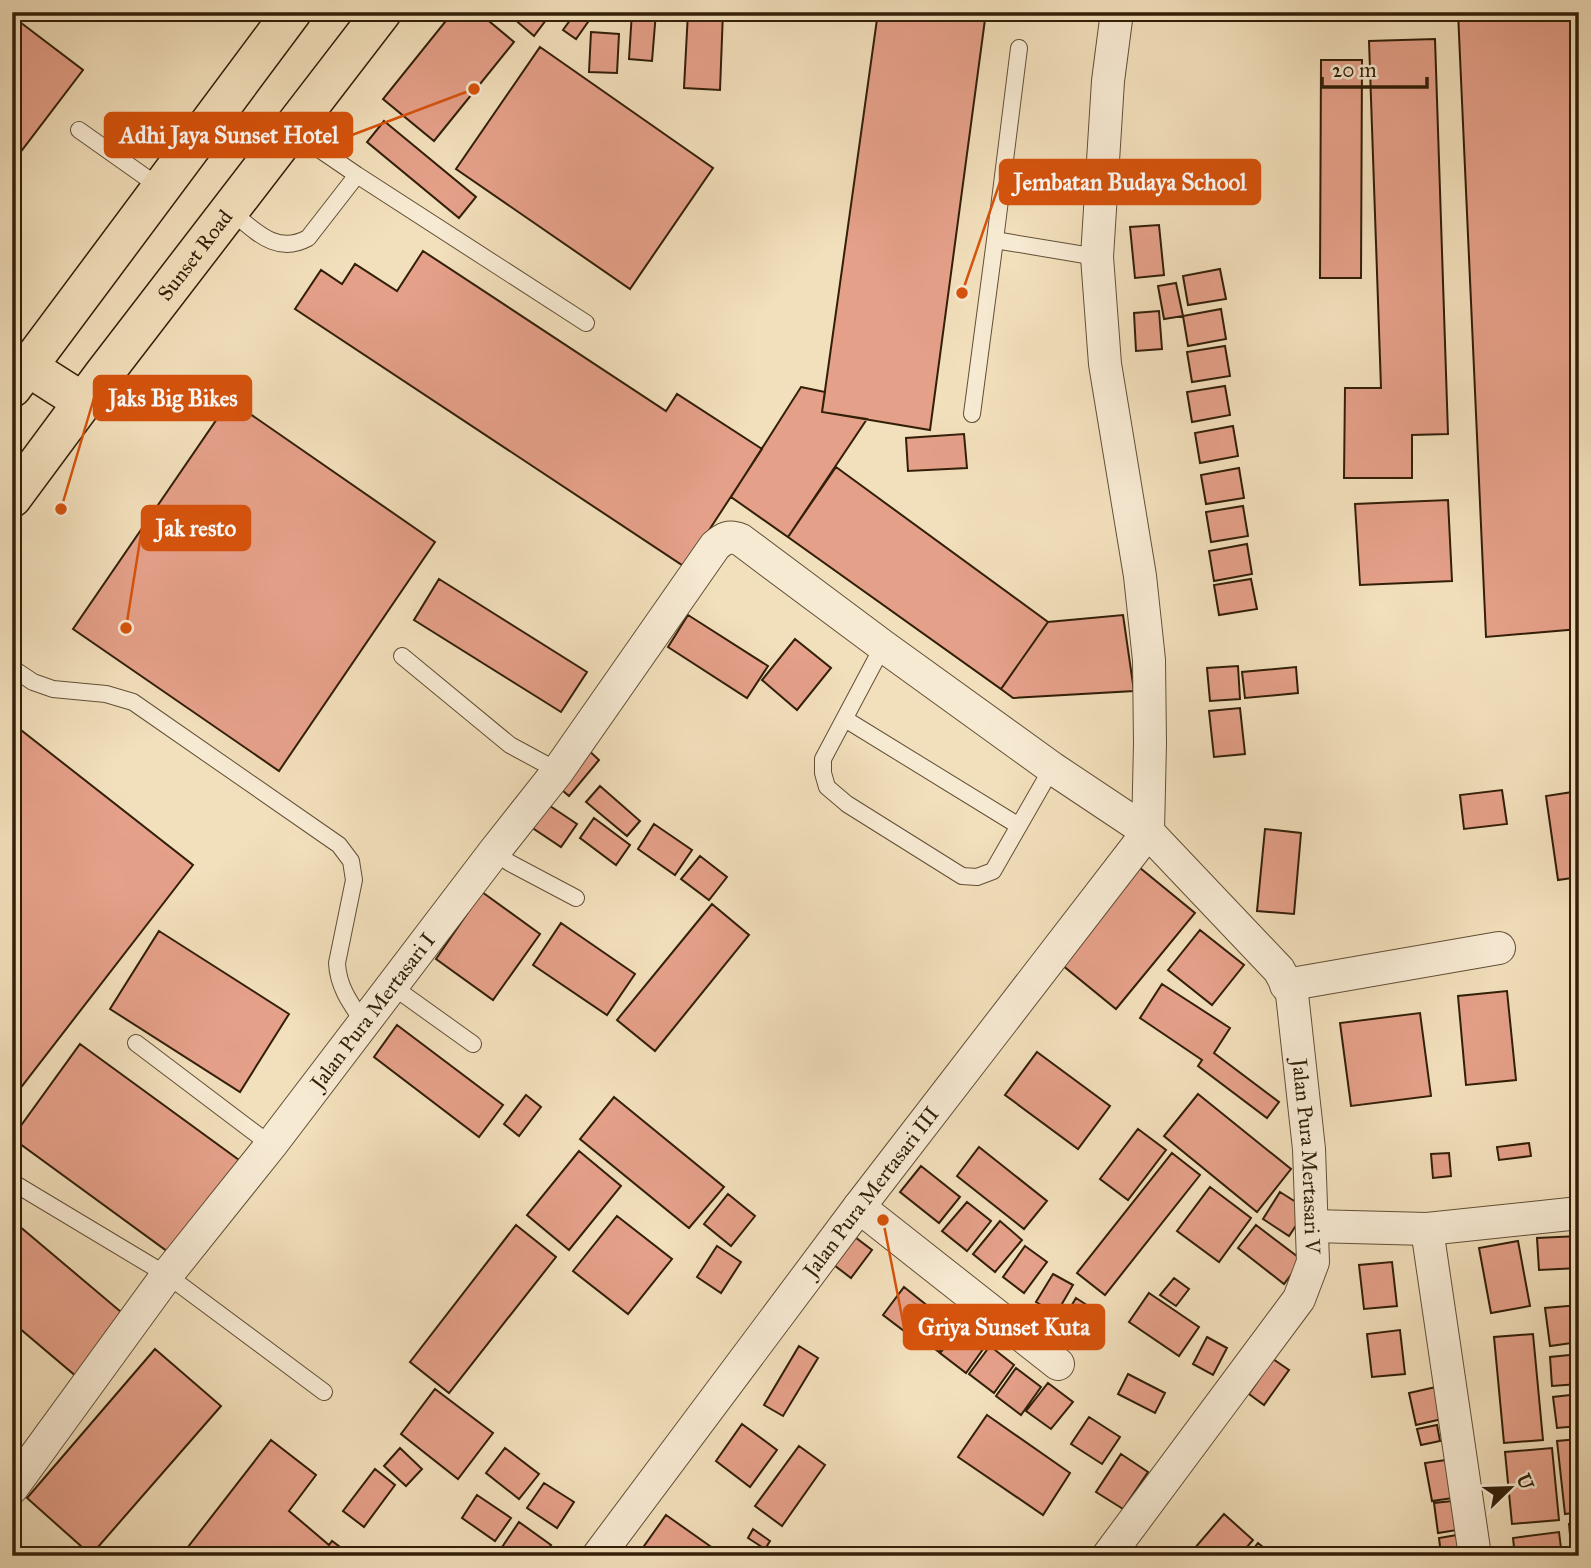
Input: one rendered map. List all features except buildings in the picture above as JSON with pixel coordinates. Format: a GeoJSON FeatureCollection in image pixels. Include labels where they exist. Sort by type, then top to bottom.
{"type":"FeatureCollection","features":[{"type":"Feature","properties":{"kind":"highway"},"geometry":{"type":"LineString","coordinates":[[83,402],[20,377],[292,12]]}},
{"type":"Feature","properties":{"kind":"highway","name":"Sunset Road"},"geometry":{"type":"LineString","coordinates":[[12,498],[382,12]]}},
{"type":"Feature","properties":{"kind":"street"},"geometry":{"type":"LineString","coordinates":[[1117,12],[1108,81],[1097,257],[1105,364],[1140,576],[1149,660],[1148,832]]}},
{"type":"Feature","properties":{"kind":"street","name":"Jalan Pura Mertasari V"},"geometry":{"type":"LineString","coordinates":[[732,537],[741,540],[1052,768],[1148,832],[1279,970],[1292,995],[1308,1149],[1313,1262],[1299,1299],[1108,1556]]}},
{"type":"Feature","properties":{"kind":"street","name":"Jalan Pura Mertasari I"},"geometry":{"type":"LineString","coordinates":[[12,1488],[167,1275],[558,771],[715,546],[723,539],[732,537]]}},
{"type":"Feature","properties":{"kind":"street","name":"Jalan Pura Mertasari III"},"geometry":{"type":"LineString","coordinates":[[597,1556],[859,1207],[1148,832]]}},
{"type":"Feature","properties":{"kind":"street"},"geometry":{"type":"LineString","coordinates":[[1286,985],[1499,948]]}},
{"type":"Feature","properties":{"kind":"street"},"geometry":{"type":"LineString","coordinates":[[859,1207],[1058,1364]]}},
{"type":"Feature","properties":{"kind":"street"},"geometry":{"type":"LineString","coordinates":[[1313,1226],[1427,1229],[1579,1213]]}},
{"type":"Feature","properties":{"kind":"street"},"geometry":{"type":"LineString","coordinates":[[1427,1229],[1475,1556]]}},
{"type":"Feature","properties":{"kind":"lane"},"geometry":{"type":"LineString","coordinates":[[972,414],[1018,48]]}},
{"type":"Feature","properties":{"kind":"lane"},"geometry":{"type":"LineString","coordinates":[[79,130],[161,188]]}},
{"type":"Feature","properties":{"kind":"lane"},"geometry":{"type":"LineString","coordinates":[[291,130],[586,323]]}},
{"type":"Feature","properties":{"kind":"lane"},"geometry":{"type":"LineString","coordinates":[[229,210],[271,242],[298,244],[308,238],[357,175]]}},
{"type":"Feature","properties":{"kind":"lane"},"geometry":{"type":"LineString","coordinates":[[995,240],[1097,257]]}},
{"type":"Feature","properties":{"kind":"lane"},"geometry":{"type":"LineString","coordinates":[[883,646],[824,759],[823,773],[827,786],[847,804],[962,876],[977,877],[993,871],[1052,768]]}},
{"type":"Feature","properties":{"kind":"lane"},"geometry":{"type":"LineString","coordinates":[[402,656],[510,745],[558,771]]}},
{"type":"Feature","properties":{"kind":"lane"},"geometry":{"type":"LineString","coordinates":[[12,668],[33,682],[53,689],[106,694],[133,702],[340,845],[351,861],[354,880],[337,963],[337,975],[344,992],[364,1023]]}},
{"type":"Feature","properties":{"kind":"lane"},"geometry":{"type":"LineString","coordinates":[[845,719],[1019,826]]}},
{"type":"Feature","properties":{"kind":"lane"},"geometry":{"type":"LineString","coordinates":[[494,852],[576,898]]}},
{"type":"Feature","properties":{"kind":"lane"},"geometry":{"type":"LineString","coordinates":[[392,986],[473,1044]]}},
{"type":"Feature","properties":{"kind":"lane"},"geometry":{"type":"LineString","coordinates":[[136,1043],[271,1144]]}},
{"type":"Feature","properties":{"kind":"lane"},"geometry":{"type":"LineString","coordinates":[[12,1182],[167,1275],[324,1392]]}},
{"type":"Feature","properties":{"kind":"place","name":"Adhi Jaya Sunset Hotel"},"geometry":{"type":"Point","coordinates":[474,89]}},
{"type":"Feature","properties":{"kind":"place","name":"Jembatan Budaya School"},"geometry":{"type":"Point","coordinates":[962,293]}},
{"type":"Feature","properties":{"kind":"place","name":"Jaks Big Bikes"},"geometry":{"type":"Point","coordinates":[61,509]}},
{"type":"Feature","properties":{"kind":"place","name":"Jak resto"},"geometry":{"type":"Point","coordinates":[126,628]}},
{"type":"Feature","properties":{"kind":"place","name":"Griya Sunset Kuta"},"geometry":{"type":"Point","coordinates":[883,1220]}}]}
